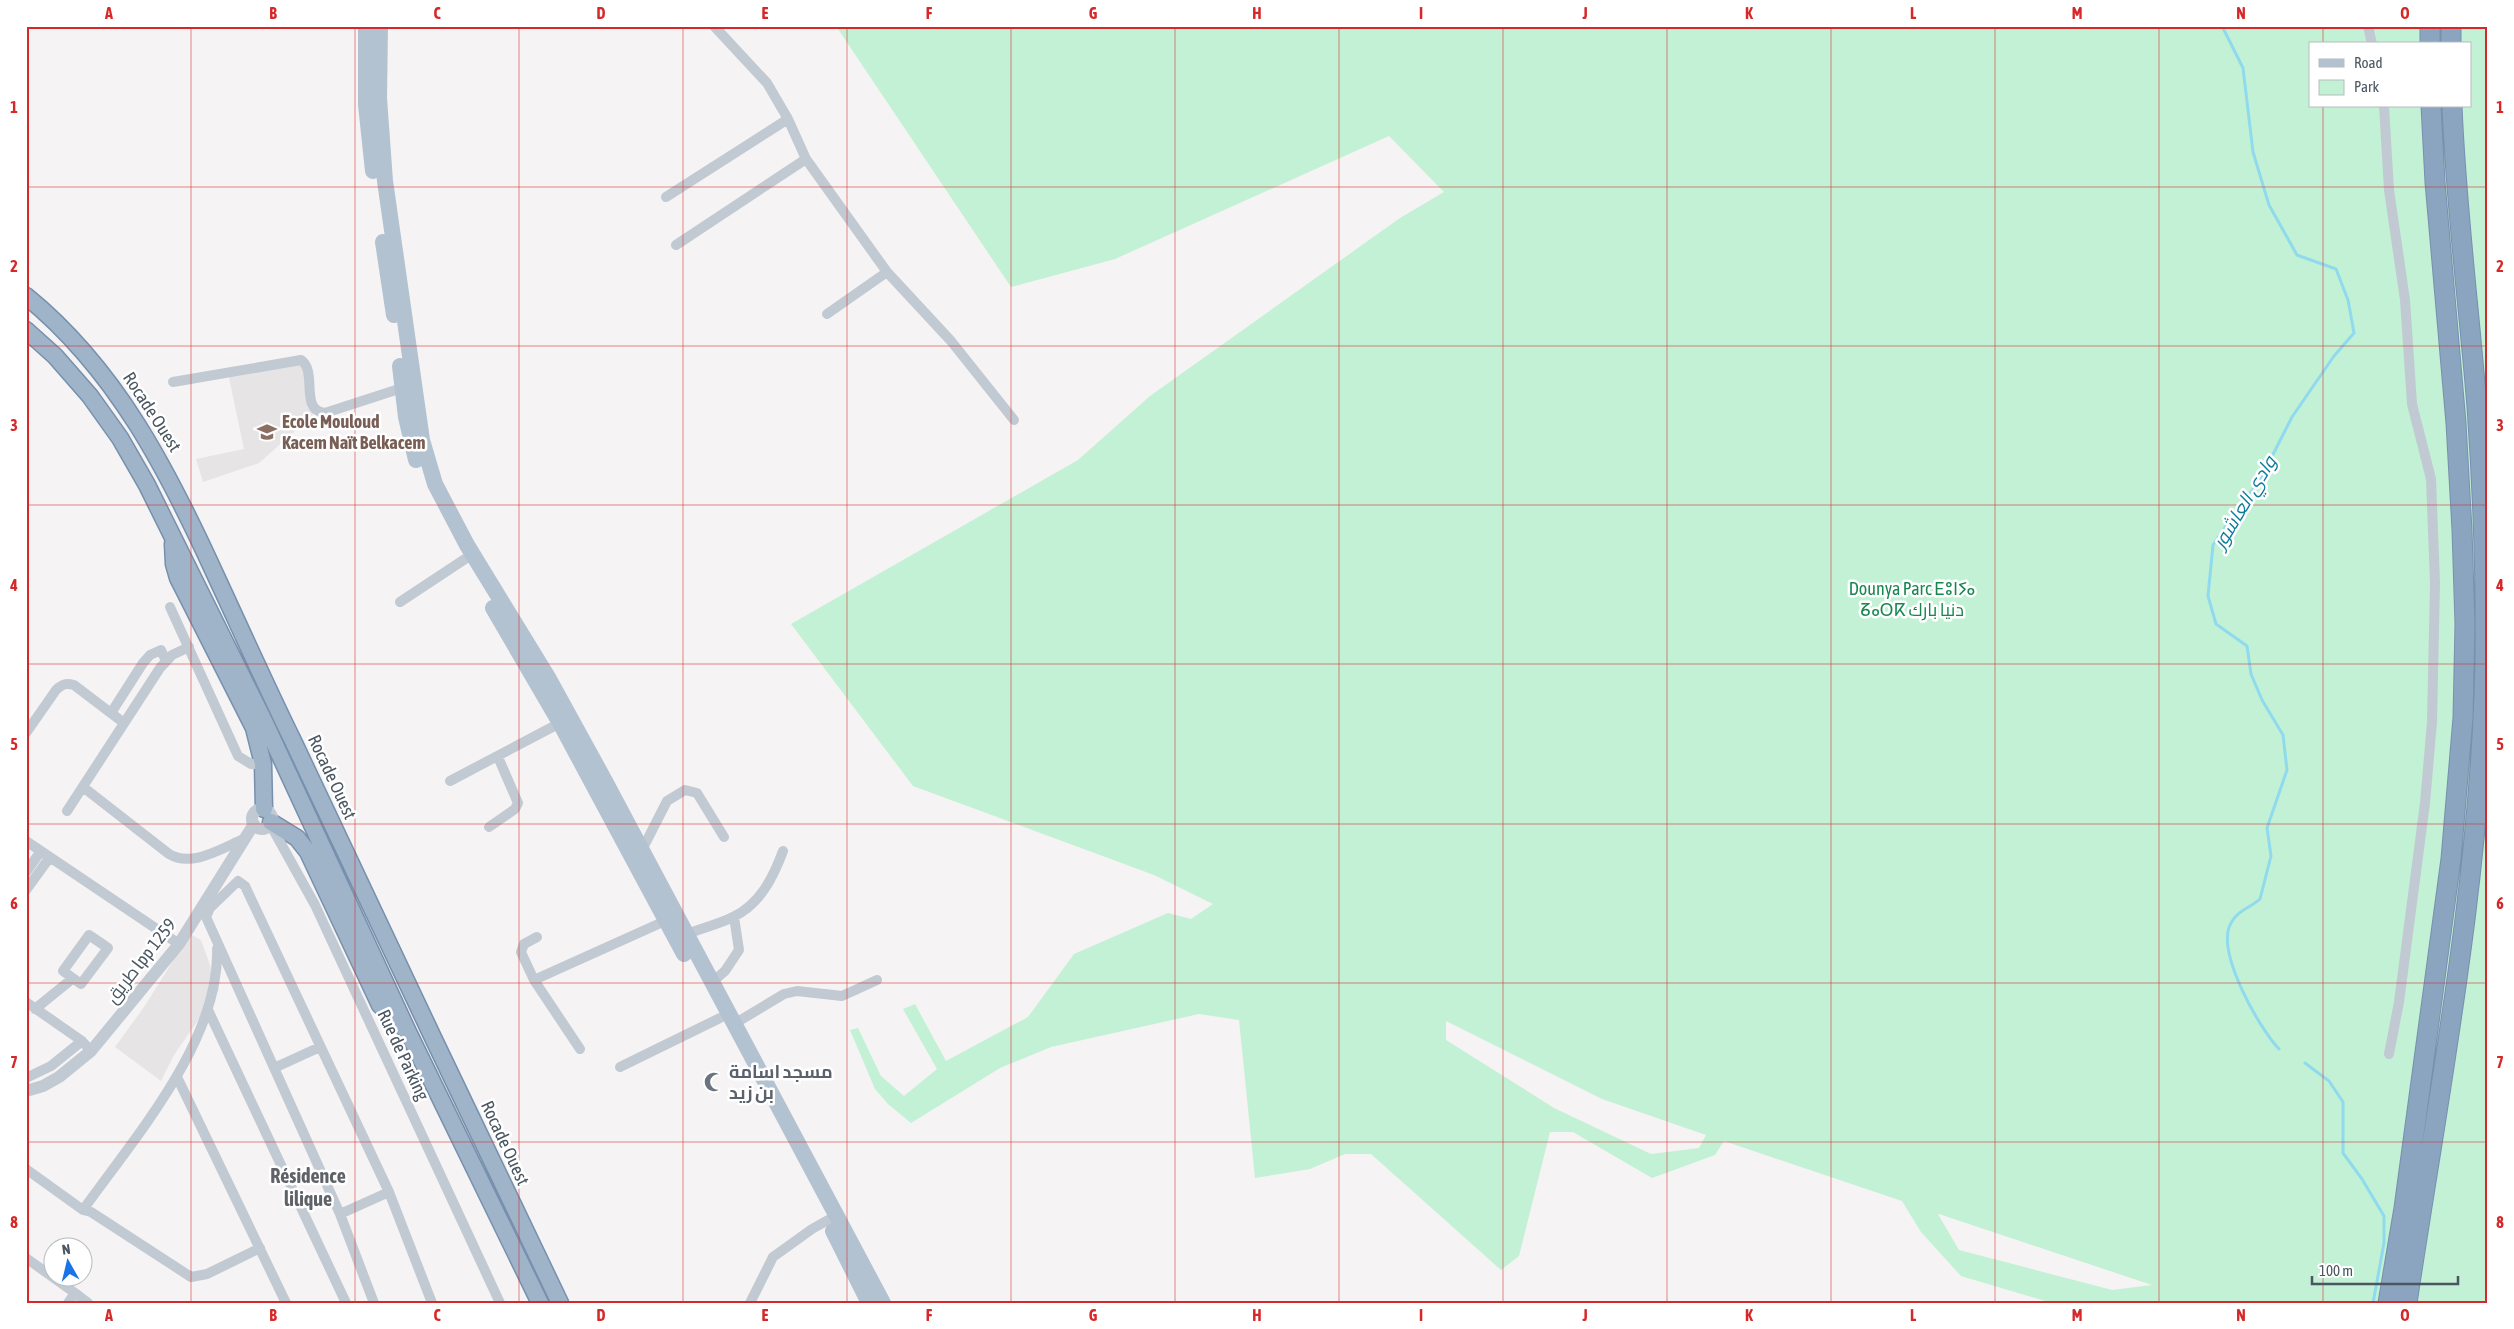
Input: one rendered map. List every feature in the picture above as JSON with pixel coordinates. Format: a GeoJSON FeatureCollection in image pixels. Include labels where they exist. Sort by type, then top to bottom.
{"type":"FeatureCollection","features":[{"type":"Feature","properties":{"kind":"highway"},"geometry":{"type":"LineString","coordinates":[[2430,26],[2430,42]]}},
{"type":"Feature","properties":{"kind":"highway"},"geometry":{"type":"LineString","coordinates":[[2451,26],[2451,42]]}},
{"type":"Feature","properties":{"kind":"highway"},"geometry":{"type":"LineString","coordinates":[[2388,1303],[2404,1208],[2451,859],[2463,709],[2465,624],[2462,530],[2455,413],[2434,182],[2432,108]]}},
{"type":"Feature","properties":{"kind":"highway"},"geometry":{"type":"LineString","coordinates":[[2407,1303],[2468,892],[2477,808],[2483,712],[2485,616],[2480,463],[2459,232],[2452,108]]}},
{"type":"Feature","properties":{"kind":"highway","name":"Rocade Ouest"},"geometry":{"type":"LineString","coordinates":[[26,296],[92,361],[112,384],[155,452],[181,499],[281,716],[560,1303]]}},
{"type":"Feature","properties":{"kind":"highway"},"geometry":{"type":"LineString","coordinates":[[26,330],[73,375],[106,417],[134,462],[173,536],[269,732],[408,1032],[540,1303]]}},
{"type":"Feature","properties":{"kind":"highway"},"geometry":{"type":"LineString","coordinates":[[173,536],[176,574],[254,728],[263,764],[268,819],[292,834],[308,852],[380,1005],[408,1032]]}},
{"type":"Feature","properties":{"kind":"main road"},"geometry":{"type":"LineString","coordinates":[[366,26],[365,75],[368,135],[402,388],[410,438],[422,475],[435,507],[560,723],[664,921],[727,1021],[883,1303]]}},
{"type":"Feature","properties":{"kind":"main road"},"geometry":{"type":"LineString","coordinates":[[380,26],[379,107],[385,181],[400,277],[412,380],[430,470],[462,537],[549,680],[642,850],[711,984],[727,1021]]}},
{"type":"Feature","properties":{"kind":"main road"},"geometry":{"type":"LineString","coordinates":[[742,1049],[869,1303]]}},
{"type":"Feature","properties":{"kind":"street"},"geometry":{"type":"LineString","coordinates":[[714,26],[766,83],[788,119],[806,159],[887,272],[951,341],[1014,420]]}},
{"type":"Feature","properties":{"kind":"street"},"geometry":{"type":"LineString","coordinates":[[2368,26],[2372,42]]}},
{"type":"Feature","properties":{"kind":"street"},"geometry":{"type":"LineString","coordinates":[[2384,108],[2389,190],[2405,300],[2412,404],[2431,478],[2435,584],[2432,722],[2426,803],[2399,1002],[2389,1054]]}},
{"type":"Feature","properties":{"kind":"street"},"geometry":{"type":"LineString","coordinates":[[666,197],[788,119]]}},
{"type":"Feature","properties":{"kind":"street"},"geometry":{"type":"LineString","coordinates":[[676,245],[806,159]]}},
{"type":"Feature","properties":{"kind":"street"},"geometry":{"type":"LineString","coordinates":[[827,314],[887,272]]}},
{"type":"Feature","properties":{"kind":"street"},"geometry":{"type":"LineString","coordinates":[[173,382],[301,360],[307,367],[313,407],[318,412],[325,414],[402,388]]}},
{"type":"Feature","properties":{"kind":"street"},"geometry":{"type":"LineString","coordinates":[[400,602],[465,559]]}},
{"type":"Feature","properties":{"kind":"street"},"geometry":{"type":"LineString","coordinates":[[170,607],[238,756],[251,764],[263,764]]}},
{"type":"Feature","properties":{"kind":"street"},"geometry":{"type":"LineString","coordinates":[[67,811],[166,661],[189,647]]}},
{"type":"Feature","properties":{"kind":"street"},"geometry":{"type":"LineString","coordinates":[[111,713],[150,655],[161,650],[166,661]]}},
{"type":"Feature","properties":{"kind":"street"},"geometry":{"type":"LineString","coordinates":[[26,732],[61,685],[74,685],[124,723]]}},
{"type":"Feature","properties":{"kind":"street"},"geometry":{"type":"LineString","coordinates":[[450,781],[560,723]]}},
{"type":"Feature","properties":{"kind":"street"},"geometry":{"type":"LineString","coordinates":[[489,827],[515,809],[518,803],[498,756]]}},
{"type":"Feature","properties":{"kind":"street"},"geometry":{"type":"LineString","coordinates":[[82,787],[169,854],[180,859],[192,860],[244,839]]}},
{"type":"Feature","properties":{"kind":"street"},"geometry":{"type":"LineString","coordinates":[[642,850],[667,801],[684,790],[697,793],[724,836]]}},
{"type":"Feature","properties":{"kind":"street","name":"طريق lpp 1259"},"geometry":{"type":"LineString","coordinates":[[26,1091],[43,1086],[91,1051],[179,944],[254,824],[253,815],[258,810],[268,819]]}},
{"type":"Feature","properties":{"kind":"street","name":"Rue de Parking"},"geometry":{"type":"LineString","coordinates":[[268,819],[315,905],[500,1303]]}},
{"type":"Feature","properties":{"kind":"street"},"geometry":{"type":"LineString","coordinates":[[26,841],[179,944]]}},
{"type":"Feature","properties":{"kind":"street"},"geometry":{"type":"LineString","coordinates":[[685,935],[734,917],[753,903],[767,887],[782,851]]}},
{"type":"Feature","properties":{"kind":"street"},"geometry":{"type":"LineString","coordinates":[[26,872],[45,854]]}},
{"type":"Feature","properties":{"kind":"street"},"geometry":{"type":"LineString","coordinates":[[26,890],[45,854]]}},
{"type":"Feature","properties":{"kind":"street"},"geometry":{"type":"LineString","coordinates":[[374,1303],[340,1214],[206,917],[210,908],[238,881],[245,886],[389,1192],[432,1303]]}},
{"type":"Feature","properties":{"kind":"street"},"geometry":{"type":"LineString","coordinates":[[711,984],[725,971],[739,950],[734,917]]}},
{"type":"Feature","properties":{"kind":"street"},"geometry":{"type":"LineString","coordinates":[[534,980],[664,921]]}},
{"type":"Feature","properties":{"kind":"street"},"geometry":{"type":"LineString","coordinates":[[89,936],[108,948],[81,984],[72,979],[63,972],[89,936]]}},
{"type":"Feature","properties":{"kind":"street"},"geometry":{"type":"LineString","coordinates":[[537,937],[524,944],[521,950],[534,980],[580,1049]]}},
{"type":"Feature","properties":{"kind":"street"},"geometry":{"type":"LineString","coordinates":[[83,1210],[177,1077],[208,1010],[218,971],[217,942]]}},
{"type":"Feature","properties":{"kind":"street"},"geometry":{"type":"LineString","coordinates":[[72,979],[30,1006],[82,1041],[91,1051]]}},
{"type":"Feature","properties":{"kind":"street"},"geometry":{"type":"LineString","coordinates":[[620,1067],[784,994],[798,991],[842,996],[876,980]]}},
{"type":"Feature","properties":{"kind":"street"},"geometry":{"type":"LineString","coordinates":[[208,1010],[346,1303]]}},
{"type":"Feature","properties":{"kind":"street"},"geometry":{"type":"LineString","coordinates":[[26,1078],[51,1066],[82,1041]]}},
{"type":"Feature","properties":{"kind":"street"},"geometry":{"type":"LineString","coordinates":[[274,1068],[320,1047]]}},
{"type":"Feature","properties":{"kind":"street"},"geometry":{"type":"LineString","coordinates":[[177,1077],[286,1303]]}},
{"type":"Feature","properties":{"kind":"street"},"geometry":{"type":"LineString","coordinates":[[26,1169],[83,1210],[91,1212],[191,1277],[207,1274],[260,1248]]}},
{"type":"Feature","properties":{"kind":"street"},"geometry":{"type":"LineString","coordinates":[[340,1214],[389,1192]]}},
{"type":"Feature","properties":{"kind":"street"},"geometry":{"type":"LineString","coordinates":[[751,1301],[773,1257],[828,1220]]}},
{"type":"Feature","properties":{"kind":"street"},"geometry":{"type":"LineString","coordinates":[[26,1258],[88,1303]]}},
{"type":"Feature","properties":{"kind":"street"},"geometry":{"type":"LineString","coordinates":[[68,1303],[75,1293]]}},
{"type":"Feature","properties":{"kind":"shaded area","name":"Ecole Mouloud Kacem Naït Belkacem"},"geometry":{"type":"Polygon","coordinates":[[[304,361],[313,415],[259,463],[203,482],[196,459],[244,449],[228,373],[304,361]]]}},
{"type":"Feature","properties":{"kind":"shaded area"},"geometry":{"type":"Polygon","coordinates":[[[190,934],[201,940],[219,990],[174,1055],[161,1081],[115,1047],[144,1007],[190,934]]]}},
{"type":"Feature","properties":{"kind":"green space","name":"Dounya Parc ⴹⵓⵏⵢⴰ ⵒⴰⵔⴽ دنيا بارك"},"geometry":{"type":"Polygon","coordinates":[[[836,26],[2488,26],[2488,1303],[2052,1303],[1961,1276],[1921,1232],[1902,1201],[1724,1141],[1715,1155],[1652,1178],[1573,1132],[1550,1132],[1519,1256],[1501,1270],[1371,1154],[1345,1154],[1310,1169],[1255,1178],[1239,1020],[1199,1014],[1051,1047],[1000,1068],[911,1123],[888,1104],[875,1089],[850,1030],[858,1028],[881,1076],[904,1096],[937,1069],[903,1009],[915,1004],[946,1061],[1028,1017],[1074,954],[1168,913],[1191,919],[1213,904],[1154,875],[913,786],[791,624],[1078,460],[1150,396],[1400,218],[1444,192],[1389,136],[1115,259],[1011,287],[836,26]],[[1446,1021],[1446,1040],[1554,1108],[1651,1154],[1699,1148],[1706,1135],[1602,1099],[1446,1021]],[[1938,1214],[1959,1250],[2112,1290],[2152,1285],[1938,1214]]]}},
{"type":"Feature","properties":{"kind":"waterway","name":"وادي العاشور"},"geometry":{"type":"LineString","coordinates":[[2222,26],[2243,68],[2253,152],[2269,205],[2297,255],[2336,269],[2348,300],[2354,333],[2334,356],[2292,417],[2259,482],[2213,545],[2208,596],[2216,624],[2247,646],[2251,674],[2262,700],[2283,735],[2287,770],[2267,828],[2271,856],[2260,899],[2234,919],[2228,936],[2229,952],[2242,989],[2261,1024],[2279,1049]]}},
{"type":"Feature","properties":{"kind":"waterway"},"geometry":{"type":"LineString","coordinates":[[2305,1063],[2329,1081],[2343,1102],[2343,1153],[2362,1179],[2384,1216],[2384,1243],[2373,1303]]}},
{"type":"Feature","properties":{"kind":"place","name":"Ecole Mouloud Kacem Naït Belkacem"},"geometry":{"type":"Point","coordinates":[267,432]}},
{"type":"Feature","properties":{"kind":"place","name":"مسجد اسامة بن زيد"},"geometry":{"type":"Point","coordinates":[714,1082]}},
{"type":"Feature","properties":{"kind":"district","name":"Résidence lilique"},"geometry":{"type":"Point","coordinates":[308,1188]}}]}
